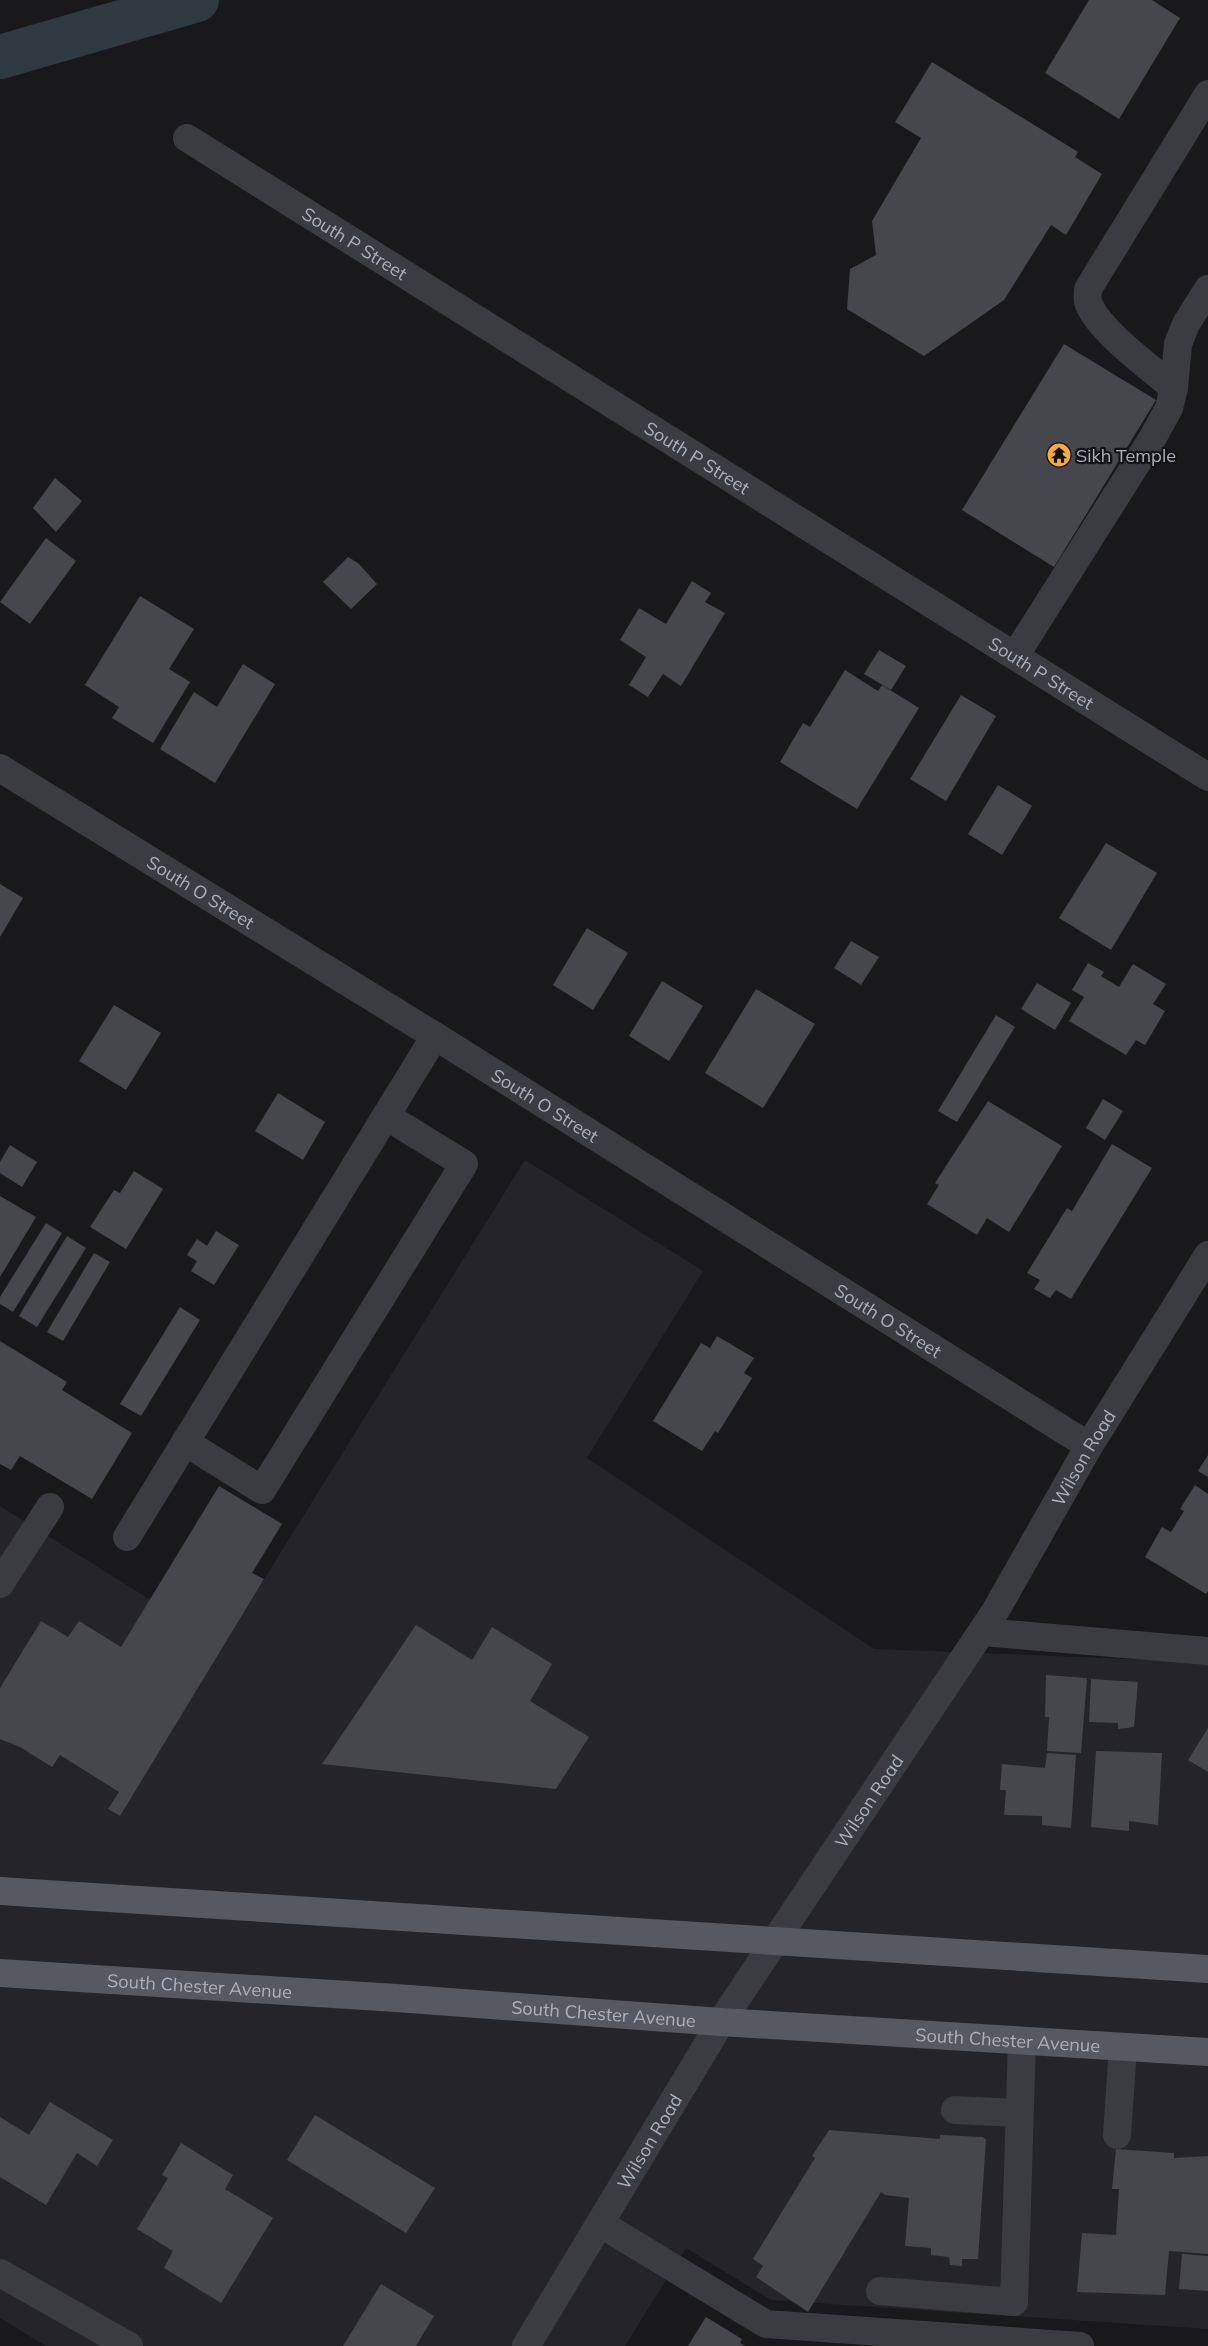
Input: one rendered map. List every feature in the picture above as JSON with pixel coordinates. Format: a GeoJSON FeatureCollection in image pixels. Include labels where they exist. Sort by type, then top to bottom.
{"type":"FeatureCollection","features":[{"type":"Feature","properties":{"kind":"main road"},"geometry":{"type":"LineString","coordinates":[[0,1891],[1208,1969]]}},
{"type":"Feature","properties":{"kind":"main road","name":"South Chester Avenue"},"geometry":{"type":"LineString","coordinates":[[0,1973],[396,1998],[721,2022],[1208,2052]]}},
{"type":"Feature","properties":{"kind":"street"},"geometry":{"type":"LineString","coordinates":[[1174,388],[1112,336],[1092,311],[1088,301],[1088,289],[1208,94]]}},
{"type":"Feature","properties":{"kind":"street","name":"South P Street"},"geometry":{"type":"LineString","coordinates":[[187,138],[1208,777]]}},
{"type":"Feature","properties":{"kind":"street"},"geometry":{"type":"LineString","coordinates":[[1015,656],[1152,439],[1169,408],[1174,388],[1178,344],[1186,324],[1208,289]]}},
{"type":"Feature","properties":{"kind":"street","name":"South O Street"},"geometry":{"type":"LineString","coordinates":[[0,768],[435,1036],[1089,1446]]}},
{"type":"Feature","properties":{"kind":"street"},"geometry":{"type":"LineString","coordinates":[[127,1537],[435,1036]]}},
{"type":"Feature","properties":{"kind":"street"},"geometry":{"type":"LineString","coordinates":[[186,1442],[262,1490],[464,1164],[386,1116]]}},
{"type":"Feature","properties":{"kind":"street","name":"Wilson Road"},"geometry":{"type":"LineString","coordinates":[[526,2346],[721,2022],[982,1632],[1089,1446],[1208,1255]]}},
{"type":"Feature","properties":{"kind":"street"},"geometry":{"type":"LineString","coordinates":[[0,1584],[50,1507]]}},
{"type":"Feature","properties":{"kind":"street"},"geometry":{"type":"LineString","coordinates":[[982,1632],[1208,1651]]}},
{"type":"Feature","properties":{"kind":"street"},"geometry":{"type":"LineString","coordinates":[[880,2291],[1014,2302],[1022,2041]]}},
{"type":"Feature","properties":{"kind":"street"},"geometry":{"type":"LineString","coordinates":[[1117,2135],[1123,2047]]}},
{"type":"Feature","properties":{"kind":"street"},"geometry":{"type":"LineString","coordinates":[[955,2110],[1020,2113]]}},
{"type":"Feature","properties":{"kind":"street"},"geometry":{"type":"LineString","coordinates":[[601,2224],[766,2324],[931,2341],[1080,2346]]}},
{"type":"Feature","properties":{"kind":"street"},"geometry":{"type":"LineString","coordinates":[[0,2273],[129,2346]]}},
{"type":"Feature","properties":{"kind":"shaded area"},"geometry":{"type":"Polygon","coordinates":[[[525,1160],[703,1271],[587,1458],[874,1649],[1208,1662],[1208,2329],[771,2300],[686,2248],[625,2346],[46,2346],[0,2318],[0,1506],[223,1645],[525,1160]]]}},
{"type":"Feature","properties":{"kind":"building"},"geometry":{"type":"Polygon","coordinates":[[[1089,0],[1152,0],[1180,18],[1119,119],[1045,73],[1089,0]]]}},
{"type":"Feature","properties":{"kind":"building"},"geometry":{"type":"Polygon","coordinates":[[[932,62],[1078,152],[1075,157],[1102,174],[1066,235],[1051,225],[1004,300],[924,356],[847,309],[850,269],[876,255],[872,221],[921,138],[895,122],[932,62]]]}},
{"type":"Feature","properties":{"kind":"building","name":"Sikh Temple"},"geometry":{"type":"Polygon","coordinates":[[[1064,344],[1156,400],[1054,567],[962,510],[1064,344]]]}},
{"type":"Feature","properties":{"kind":"building"},"geometry":{"type":"Polygon","coordinates":[[[55,478],[82,501],[56,532],[33,508],[55,478]]]}},
{"type":"Feature","properties":{"kind":"building"},"geometry":{"type":"Polygon","coordinates":[[[46,538],[76,561],[30,624],[0,602],[46,538]]]}},
{"type":"Feature","properties":{"kind":"building"},"geometry":{"type":"Polygon","coordinates":[[[348,557],[358,563],[377,584],[351,609],[323,582],[348,557]]]}},
{"type":"Feature","properties":{"kind":"building"},"geometry":{"type":"Polygon","coordinates":[[[692,581],[711,593],[705,602],[725,613],[681,686],[663,674],[648,697],[629,685],[646,657],[620,640],[639,608],[666,624],[692,581]]]}},
{"type":"Feature","properties":{"kind":"building"},"geometry":{"type":"Polygon","coordinates":[[[140,596],[194,629],[169,669],[190,682],[153,743],[112,718],[119,707],[85,685],[140,596]]]}},
{"type":"Feature","properties":{"kind":"building"},"geometry":{"type":"Polygon","coordinates":[[[879,650],[906,666],[891,690],[864,674],[879,650]]]}},
{"type":"Feature","properties":{"kind":"building"},"geometry":{"type":"Polygon","coordinates":[[[243,664],[275,684],[215,783],[160,749],[194,692],[217,707],[243,664]]]}},
{"type":"Feature","properties":{"kind":"building"},"geometry":{"type":"Polygon","coordinates":[[[845,670],[878,691],[882,685],[919,708],[857,809],[780,762],[803,723],[810,727],[845,670]]]}},
{"type":"Feature","properties":{"kind":"building"},"geometry":{"type":"Polygon","coordinates":[[[961,695],[996,716],[946,801],[910,779],[961,695]]]}},
{"type":"Feature","properties":{"kind":"building"},"geometry":{"type":"Polygon","coordinates":[[[998,785],[1032,806],[1002,855],[968,834],[998,785]]]}},
{"type":"Feature","properties":{"kind":"building"},"geometry":{"type":"Polygon","coordinates":[[[1106,843],[1157,873],[1111,950],[1059,918],[1106,843]]]}},
{"type":"Feature","properties":{"kind":"building"},"geometry":{"type":"Polygon","coordinates":[[[0,884],[23,898],[0,937],[0,884]]]}},
{"type":"Feature","properties":{"kind":"building"},"geometry":{"type":"Polygon","coordinates":[[[587,928],[628,953],[593,1010],[553,985],[587,928]]]}},
{"type":"Feature","properties":{"kind":"building"},"geometry":{"type":"Polygon","coordinates":[[[851,941],[879,957],[861,985],[834,968],[851,941]]]}},
{"type":"Feature","properties":{"kind":"building"},"geometry":{"type":"Polygon","coordinates":[[[1088,963],[1104,972],[1101,976],[1119,987],[1133,964],[1166,984],[1153,1004],[1165,1011],[1145,1045],[1136,1040],[1126,1055],[1069,1021],[1084,997],[1072,990],[1088,963]]]}},
{"type":"Feature","properties":{"kind":"building"},"geometry":{"type":"Polygon","coordinates":[[[662,981],[703,1006],[669,1061],[629,1036],[662,981]]]}},
{"type":"Feature","properties":{"kind":"building"},"geometry":{"type":"Polygon","coordinates":[[[1037,983],[1071,1003],[1055,1030],[1021,1009],[1037,983]]]}},
{"type":"Feature","properties":{"kind":"building"},"geometry":{"type":"Polygon","coordinates":[[[756,989],[815,1024],[763,1108],[705,1073],[756,989]]]}},
{"type":"Feature","properties":{"kind":"building"},"geometry":{"type":"Polygon","coordinates":[[[114,1005],[161,1033],[126,1090],[79,1061],[114,1005]]]}},
{"type":"Feature","properties":{"kind":"building"},"geometry":{"type":"Polygon","coordinates":[[[996,1015],[1015,1027],[957,1122],[938,1111],[996,1015]]]}},
{"type":"Feature","properties":{"kind":"building"},"geometry":{"type":"Polygon","coordinates":[[[278,1093],[325,1122],[303,1160],[255,1131],[278,1093]]]}},
{"type":"Feature","properties":{"kind":"building"},"geometry":{"type":"Polygon","coordinates":[[[1103,1099],[1123,1111],[1105,1140],[1086,1128],[1103,1099]]]}},
{"type":"Feature","properties":{"kind":"building"},"geometry":{"type":"Polygon","coordinates":[[[988,1101],[1062,1146],[1009,1232],[987,1218],[977,1235],[927,1204],[939,1185],[935,1183],[988,1101]]]}},
{"type":"Feature","properties":{"kind":"building"},"geometry":{"type":"Polygon","coordinates":[[[1112,1144],[1152,1168],[1071,1299],[1056,1290],[1050,1298],[1034,1289],[1040,1280],[1027,1273],[1067,1208],[1072,1211],[1112,1144]]]}},
{"type":"Feature","properties":{"kind":"building"},"geometry":{"type":"Polygon","coordinates":[[[10,1145],[37,1162],[22,1187],[0,1173],[0,1162],[10,1145]]]}},
{"type":"Feature","properties":{"kind":"building"},"geometry":{"type":"Polygon","coordinates":[[[134,1171],[163,1189],[126,1249],[90,1227],[114,1190],[120,1193],[134,1171]]]}},
{"type":"Feature","properties":{"kind":"building"},"geometry":{"type":"Polygon","coordinates":[[[0,1196],[36,1217],[0,1277],[0,1196]]]}},
{"type":"Feature","properties":{"kind":"building"},"geometry":{"type":"Polygon","coordinates":[[[46,1223],[62,1233],[13,1312],[0,1304],[0,1297],[46,1223]]]}},
{"type":"Feature","properties":{"kind":"building"},"geometry":{"type":"Polygon","coordinates":[[[216,1231],[239,1245],[214,1285],[191,1271],[197,1261],[187,1255],[197,1239],[207,1246],[216,1231]]]}},
{"type":"Feature","properties":{"kind":"building"},"geometry":{"type":"Polygon","coordinates":[[[67,1236],[86,1248],[37,1327],[19,1316],[67,1236]]]}},
{"type":"Feature","properties":{"kind":"building"},"geometry":{"type":"Polygon","coordinates":[[[94,1253],[110,1262],[63,1341],[47,1332],[94,1253]]]}},
{"type":"Feature","properties":{"kind":"building"},"geometry":{"type":"Polygon","coordinates":[[[180,1307],[200,1320],[141,1416],[120,1404],[180,1307]]]}},
{"type":"Feature","properties":{"kind":"building"},"geometry":{"type":"Polygon","coordinates":[[[717,1336],[754,1358],[744,1373],[752,1378],[718,1433],[715,1431],[702,1451],[653,1421],[701,1343],[710,1348],[717,1336]]]}},
{"type":"Feature","properties":{"kind":"building"},"geometry":{"type":"Polygon","coordinates":[[[0,1341],[67,1382],[62,1390],[132,1433],[92,1499],[20,1456],[11,1470],[0,1464],[0,1341]]]}},
{"type":"Feature","properties":{"kind":"building"},"geometry":{"type":"Polygon","coordinates":[[[1208,1455],[1208,1477],[1198,1471],[1208,1455]]]}},
{"type":"Feature","properties":{"kind":"building"},"geometry":{"type":"Polygon","coordinates":[[[1195,1485],[1208,1494],[1208,1591],[1206,1594],[1145,1557],[1162,1527],[1171,1532],[1184,1511],[1180,1509],[1195,1485]]]}},
{"type":"Feature","properties":{"kind":"building"},"geometry":{"type":"Polygon","coordinates":[[[219,1486],[282,1524],[252,1573],[264,1579],[120,1816],[108,1809],[119,1792],[60,1755],[52,1767],[20,1747],[0,1739],[0,1688],[41,1621],[68,1637],[79,1621],[121,1647],[219,1486]]]}},
{"type":"Feature","properties":{"kind":"building"},"geometry":{"type":"Polygon","coordinates":[[[416,1625],[472,1660],[492,1627],[552,1664],[530,1701],[589,1737],[556,1789],[322,1764],[416,1625]]]}},
{"type":"Feature","properties":{"kind":"building"},"geometry":{"type":"Polygon","coordinates":[[[1046,1675],[1087,1678],[1081,1753],[1047,1751],[1049,1717],[1045,1717],[1046,1675]]]}},
{"type":"Feature","properties":{"kind":"building"},"geometry":{"type":"Polygon","coordinates":[[[1091,1679],[1138,1682],[1134,1727],[1118,1729],[1118,1723],[1089,1722],[1091,1679]]]}},
{"type":"Feature","properties":{"kind":"building"},"geometry":{"type":"Polygon","coordinates":[[[1208,1728],[1208,1772],[1188,1760],[1208,1728]]]}},
{"type":"Feature","properties":{"kind":"building"},"geometry":{"type":"Polygon","coordinates":[[[1096,1751],[1162,1753],[1158,1825],[1129,1821],[1129,1831],[1091,1827],[1096,1751]]]}},
{"type":"Feature","properties":{"kind":"building"},"geometry":{"type":"Polygon","coordinates":[[[1047,1753],[1076,1755],[1071,1828],[1042,1825],[1042,1816],[1004,1815],[1006,1790],[1000,1790],[1002,1764],[1045,1768],[1047,1753]]]}},
{"type":"Feature","properties":{"kind":"building"},"geometry":{"type":"Polygon","coordinates":[[[50,2102],[113,2140],[97,2166],[77,2153],[46,2205],[0,2177],[0,2117],[29,2135],[50,2102]]]}},
{"type":"Feature","properties":{"kind":"building"},"geometry":{"type":"Polygon","coordinates":[[[315,2115],[435,2188],[406,2233],[287,2160],[315,2115]]]}},
{"type":"Feature","properties":{"kind":"building"},"geometry":{"type":"Polygon","coordinates":[[[829,2130],[940,2139],[940,2135],[982,2137],[986,2139],[978,2259],[962,2259],[962,2266],[950,2265],[949,2257],[931,2255],[931,2248],[905,2246],[909,2198],[885,2195],[881,2192],[808,2312],[756,2277],[763,2266],[753,2259],[815,2158],[812,2156],[829,2130]]]}},
{"type":"Feature","properties":{"kind":"building"},"geometry":{"type":"Polygon","coordinates":[[[181,2143],[233,2175],[225,2189],[273,2218],[221,2303],[164,2268],[173,2251],[137,2229],[168,2178],[162,2175],[181,2143]]]}},
{"type":"Feature","properties":{"kind":"building"},"geometry":{"type":"Polygon","coordinates":[[[1116,2149],[1174,2153],[1174,2158],[1208,2156],[1208,2254],[1169,2251],[1165,2295],[1077,2292],[1082,2233],[1116,2235],[1119,2189],[1112,2189],[1116,2149]]]}},
{"type":"Feature","properties":{"kind":"building"},"geometry":{"type":"Polygon","coordinates":[[[1182,2254],[1208,2256],[1208,2291],[1179,2289],[1182,2254]]]}},
{"type":"Feature","properties":{"kind":"building"},"geometry":{"type":"Polygon","coordinates":[[[381,2284],[434,2316],[416,2346],[343,2346],[381,2284]]]}},
{"type":"Feature","properties":{"kind":"building"},"geometry":{"type":"Polygon","coordinates":[[[706,2317],[742,2339],[740,2343],[745,2346],[688,2346],[706,2317]]]}},
{"type":"Feature","properties":{"kind":"waterway"},"geometry":{"type":"LineString","coordinates":[[0,57],[197,0]]}},
{"type":"Feature","properties":{"kind":"place","name":"Sikh Temple"},"geometry":{"type":"Point","coordinates":[1059,455]}}]}
